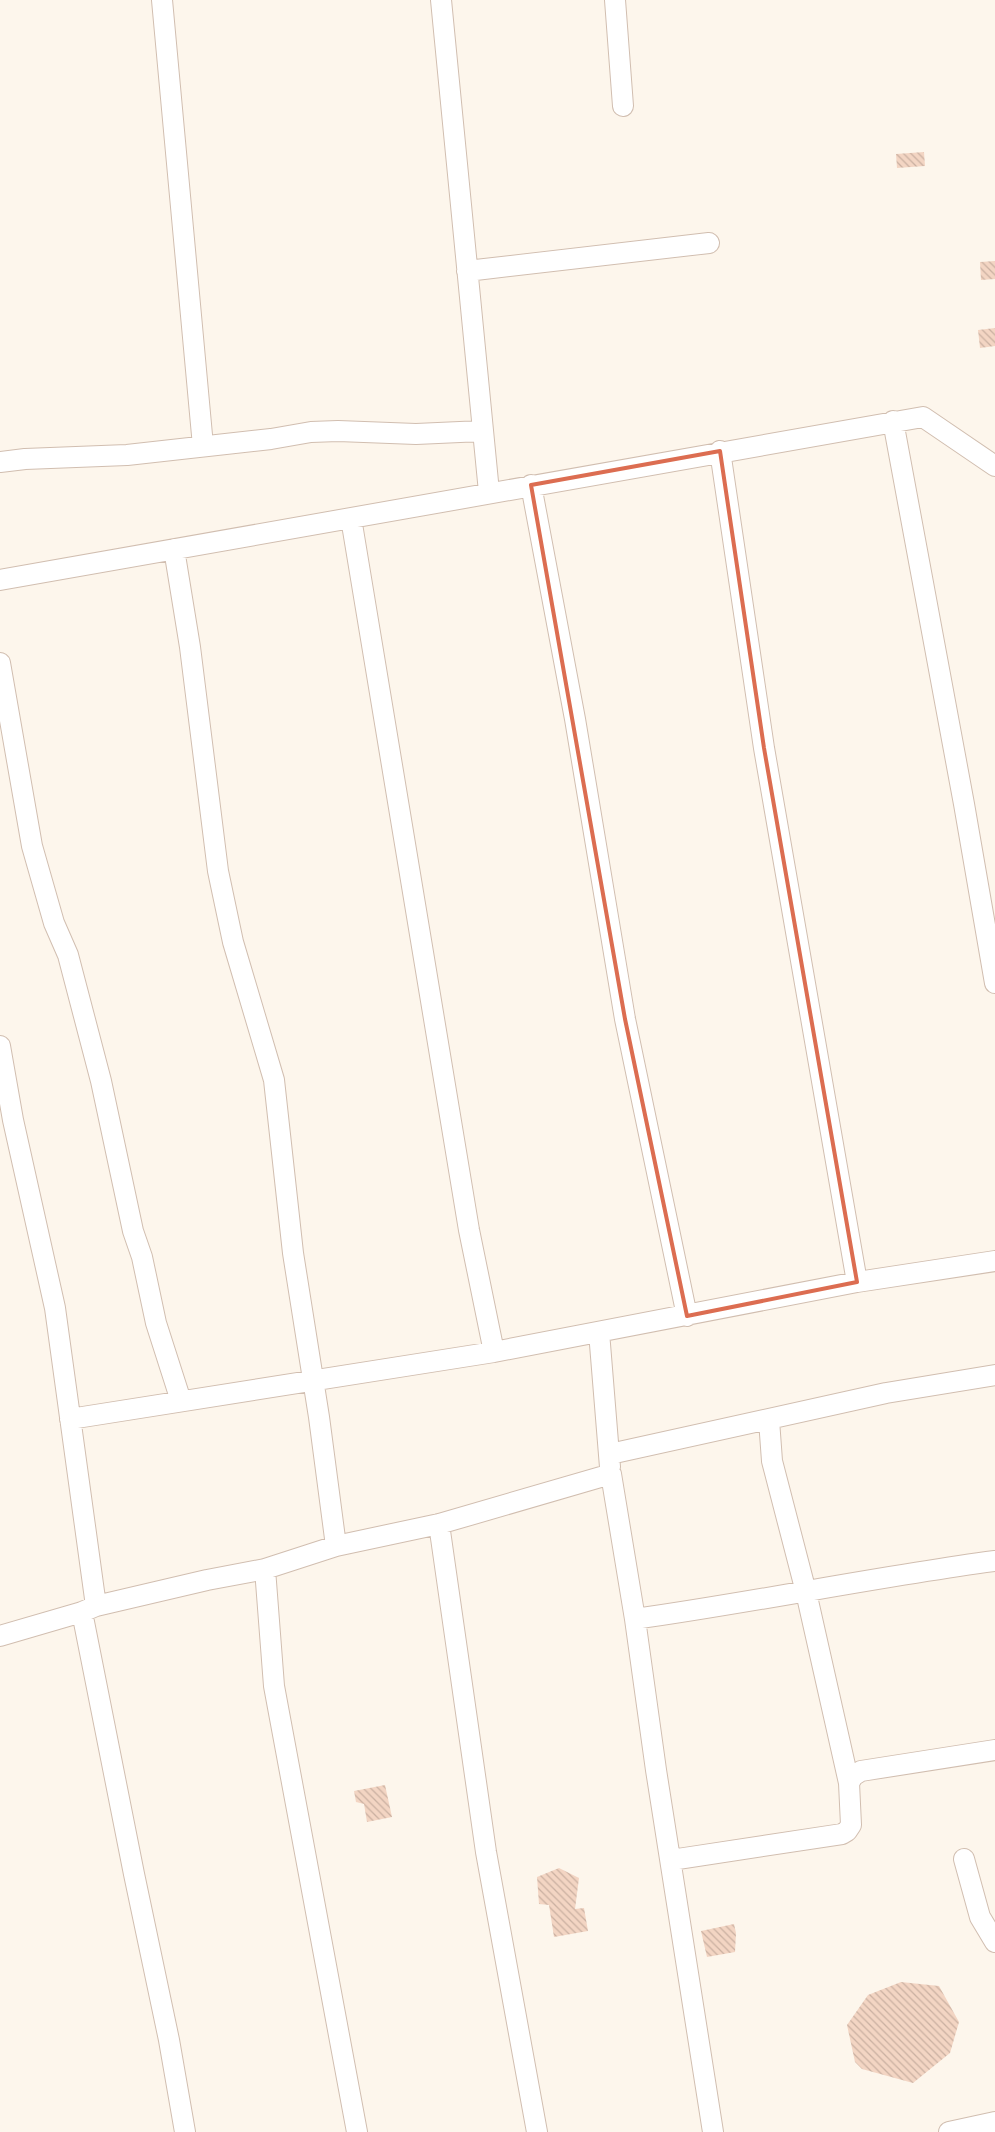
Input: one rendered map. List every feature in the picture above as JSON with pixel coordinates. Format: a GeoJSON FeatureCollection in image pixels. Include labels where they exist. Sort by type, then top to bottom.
{"type":"FeatureCollection","features":[{"type":"Feature","properties":{"kind":"street"},"geometry":{"type":"LineString","coordinates":[[162,0],[203,446]]}},
{"type":"Feature","properties":{"kind":"street"},"geometry":{"type":"LineString","coordinates":[[440,0],[489,492]]}},
{"type":"Feature","properties":{"kind":"street"},"geometry":{"type":"LineString","coordinates":[[615,0],[622,106]]}},
{"type":"Feature","properties":{"kind":"street"},"geometry":{"type":"LineString","coordinates":[[467,271],[709,244]]}},
{"type":"Feature","properties":{"kind":"street"},"geometry":{"type":"LineString","coordinates":[[0,580],[923,416],[995,466]]}},
{"type":"Feature","properties":{"kind":"street"},"geometry":{"type":"LineString","coordinates":[[893,422],[963,794],[995,983]]}},
{"type":"Feature","properties":{"kind":"street"},"geometry":{"type":"LineString","coordinates":[[0,462],[26,459],[127,455],[271,439],[311,432],[338,431],[416,434],[482,431]]}},
{"type":"Feature","properties":{"kind":"street"},"geometry":{"type":"LineString","coordinates":[[720,451],[764,748],[857,1282]]}},
{"type":"Feature","properties":{"kind":"street"},"geometry":{"type":"LineString","coordinates":[[531,485],[575,719],[625,1019],[686,1316]]}},
{"type":"Feature","properties":{"kind":"street"},"geometry":{"type":"LineString","coordinates":[[351,518],[469,1230],[494,1352]]}},
{"type":"Feature","properties":{"kind":"street"},"geometry":{"type":"LineString","coordinates":[[174,550],[190,647],[218,871],[233,942],[274,1080],[292,1253],[313,1380],[336,1546]]}},
{"type":"Feature","properties":{"kind":"street"},"geometry":{"type":"LineString","coordinates":[[0,663],[32,846],[54,923],[68,955],[101,1081],[156,1323],[181,1401]]}},
{"type":"Feature","properties":{"kind":"street"},"geometry":{"type":"LineString","coordinates":[[0,1046],[13,1120],[55,1308],[70,1419],[89,1609],[134,1874],[170,2040],[186,2132]]}},
{"type":"Feature","properties":{"kind":"street"},"geometry":{"type":"LineString","coordinates":[[70,1419],[494,1352],[857,1282],[995,1262]]}},
{"type":"Feature","properties":{"kind":"street"},"geometry":{"type":"LineString","coordinates":[[599,1332],[610,1464],[635,1619],[656,1770],[714,2132]]}},
{"type":"Feature","properties":{"kind":"street"},"geometry":{"type":"LineString","coordinates":[[0,1636],[89,1609],[207,1580],[265,1569],[336,1546],[439,1524],[610,1464],[769,1420],[886,1393],[995,1375]]}},
{"type":"Feature","properties":{"kind":"street"},"geometry":{"type":"LineString","coordinates":[[671,1860],[842,1834],[847,1831],[850,1825],[849,1783],[806,1592],[772,1461],[769,1420]]}},
{"type":"Feature","properties":{"kind":"street"},"geometry":{"type":"LineString","coordinates":[[439,1524],[486,1852],[537,2132]]}},
{"type":"Feature","properties":{"kind":"street"},"geometry":{"type":"LineString","coordinates":[[635,1619],[806,1592],[939,1568],[995,1561]]}},
{"type":"Feature","properties":{"kind":"street"},"geometry":{"type":"LineString","coordinates":[[265,1569],[274,1686],[357,2132]]}},
{"type":"Feature","properties":{"kind":"street"},"geometry":{"type":"LineString","coordinates":[[849,1783],[853,1776],[861,1771],[995,1750]]}},
{"type":"Feature","properties":{"kind":"street"},"geometry":{"type":"LineString","coordinates":[[964,1859],[980,1917],[995,1942]]}},
{"type":"Feature","properties":{"kind":"street"},"geometry":{"type":"LineString","coordinates":[[949,2132],[995,2122]]}},
{"type":"Feature","properties":{"kind":"highlighted area"},"geometry":{"type":"Polygon","coordinates":[[[720,451],[764,748],[857,1282],[687,1316],[625,1019],[531,485],[720,451]]]}},
{"type":"Feature","properties":{"kind":"building"},"geometry":{"type":"Polygon","coordinates":[[[924,152],[925,166],[897,168],[896,154],[924,152]]]}},
{"type":"Feature","properties":{"kind":"building"},"geometry":{"type":"Polygon","coordinates":[[[995,261],[995,279],[981,280],[980,262],[995,261]]]}},
{"type":"Feature","properties":{"kind":"building"},"geometry":{"type":"Polygon","coordinates":[[[995,328],[995,346],[980,348],[978,330],[995,328]]]}},
{"type":"Feature","properties":{"kind":"building"},"geometry":{"type":"Polygon","coordinates":[[[385,1785],[392,1817],[367,1822],[364,1804],[356,1802],[354,1791],[385,1785]]]}},
{"type":"Feature","properties":{"kind":"building"},"geometry":{"type":"Polygon","coordinates":[[[559,1868],[579,1878],[575,1909],[584,1908],[588,1931],[554,1937],[549,1905],[539,1904],[537,1877],[559,1868]]]}},
{"type":"Feature","properties":{"kind":"building"},"geometry":{"type":"Polygon","coordinates":[[[734,1924],[736,1933],[735,1952],[707,1957],[701,1931],[734,1924]]]}},
{"type":"Feature","properties":{"kind":"building"},"geometry":{"type":"Polygon","coordinates":[[[901,1982],[939,1986],[959,2022],[950,2053],[913,2083],[862,2069],[855,2062],[847,2025],[868,1995],[901,1982]]]}}]}
